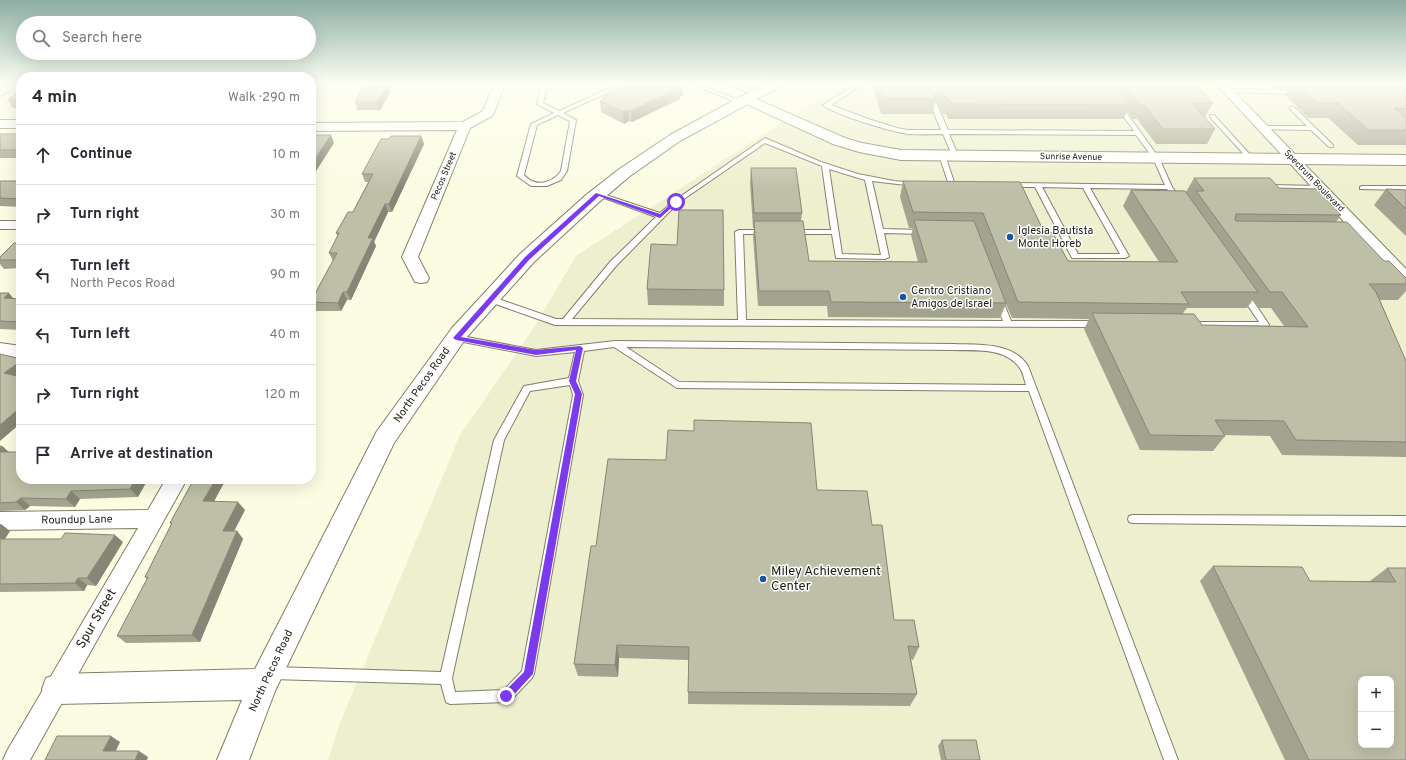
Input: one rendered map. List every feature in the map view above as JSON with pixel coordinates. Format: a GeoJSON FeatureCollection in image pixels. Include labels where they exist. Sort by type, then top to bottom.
{"type":"FeatureCollection","features":[{"type":"Feature","properties":{"kind":"main road","name":"North Pecos Road"},"geometry":{"type":"LineString","coordinates":[[233,760],[266,678],[385,438],[456,338],[527,258],[598,194],[624,173],[705,119]]}},
{"type":"Feature","properties":{"kind":"main road","name":"Sunrise Avenue"},"geometry":{"type":"LineString","coordinates":[[800,119],[839,141],[858,147],[901,155],[1406,160]]}},
{"type":"Feature","properties":{"kind":"main road"},"geometry":{"type":"LineString","coordinates":[[57,689],[266,678]]}},
{"type":"Feature","properties":{"kind":"street"},"geometry":{"type":"LineString","coordinates":[[316,127],[464,126],[476,119]]}},
{"type":"Feature","properties":{"kind":"street","name":"Spectrum Boulevard"},"geometry":{"type":"LineString","coordinates":[[1256,119],[1320,188],[1360,234],[1406,278]]}},
{"type":"Feature","properties":{"kind":"street"},"geometry":{"type":"LineString","coordinates":[[0,124],[16,124]]}},
{"type":"Feature","properties":{"kind":"street","name":"Pecos Street"},"geometry":{"type":"LineString","coordinates":[[421,278],[410,257],[464,126]]}},
{"type":"Feature","properties":{"kind":"street"},"geometry":{"type":"LineString","coordinates":[[0,225],[16,225]]}},
{"type":"Feature","properties":{"kind":"street"},"geometry":{"type":"LineString","coordinates":[[0,349],[16,351]]}},
{"type":"Feature","properties":{"kind":"street","name":"Spur Street"},"geometry":{"type":"LineString","coordinates":[[16,760],[174,484]]}},
{"type":"Feature","properties":{"kind":"street","name":"Roundup Lane"},"geometry":{"type":"LineString","coordinates":[[0,521],[154,520]]}},
{"type":"Feature","properties":{"kind":"lane"},"geometry":{"type":"LineString","coordinates":[[544,119],[534,124],[520,176],[531,184],[548,184],[559,179],[564,171],[573,120],[572,119]]}},
{"type":"Feature","properties":{"kind":"lane"},"geometry":{"type":"LineString","coordinates":[[859,119],[881,127],[908,132],[1138,133]]}},
{"type":"Feature","properties":{"kind":"lane"},"geometry":{"type":"LineString","coordinates":[[940,119],[945,132],[953,185]]}},
{"type":"Feature","properties":{"kind":"lane"},"geometry":{"type":"LineString","coordinates":[[1129,119],[1156,158],[1169,187],[1182,206]]}},
{"type":"Feature","properties":{"kind":"lane"},"geometry":{"type":"LineString","coordinates":[[1215,119],[1251,159]]}},
{"type":"Feature","properties":{"kind":"lane"},"geometry":{"type":"LineString","coordinates":[[1304,119],[1331,146]]}},
{"type":"Feature","properties":{"kind":"lane"},"geometry":{"type":"LineString","coordinates":[[1264,128],[1313,128]]}},
{"type":"Feature","properties":{"kind":"lane"},"geometry":{"type":"LineString","coordinates":[[565,322],[613,264],[660,216],[676,202],[765,140],[825,166],[868,178],[908,184],[923,184]]}},
{"type":"Feature","properties":{"kind":"lane"},"geometry":{"type":"LineString","coordinates":[[825,166],[839,256],[885,257],[868,178]]}},
{"type":"Feature","properties":{"kind":"lane"},"geometry":{"type":"LineString","coordinates":[[1007,185],[1169,187]]}},
{"type":"Feature","properties":{"kind":"lane"},"geometry":{"type":"LineString","coordinates":[[1038,186],[1075,256],[1125,256],[1085,186]]}},
{"type":"Feature","properties":{"kind":"lane"},"geometry":{"type":"LineString","coordinates":[[1259,187],[1320,188]]}},
{"type":"Feature","properties":{"kind":"lane"},"geometry":{"type":"LineString","coordinates":[[1362,188],[1406,188]]}},
{"type":"Feature","properties":{"kind":"lane"},"geometry":{"type":"LineString","coordinates":[[598,194],[660,216]]}},
{"type":"Feature","properties":{"kind":"lane"},"geometry":{"type":"LineString","coordinates":[[880,231],[935,232]]}},
{"type":"Feature","properties":{"kind":"lane"},"geometry":{"type":"LineString","coordinates":[[742,323],[739,232],[835,232]]}},
{"type":"Feature","properties":{"kind":"lane"},"geometry":{"type":"LineString","coordinates":[[1180,325],[1265,325],[1239,288]]}},
{"type":"Feature","properties":{"kind":"lane"},"geometry":{"type":"LineString","coordinates":[[998,296],[1008,324]]}},
{"type":"Feature","properties":{"kind":"lane"},"geometry":{"type":"LineString","coordinates":[[490,299],[555,322],[1109,324]]}},
{"type":"Feature","properties":{"kind":"lane"},"geometry":{"type":"LineString","coordinates":[[456,338],[536,353],[615,344],[954,347],[996,349],[1012,355],[1024,366],[1171,760]]}},
{"type":"Feature","properties":{"kind":"lane"},"geometry":{"type":"LineString","coordinates":[[615,344],[677,385],[1032,388]]}},
{"type":"Feature","properties":{"kind":"lane"},"geometry":{"type":"LineString","coordinates":[[573,381],[527,388],[499,440],[446,678],[450,698],[506,696],[528,674],[578,394],[573,381],[580,348]]}},
{"type":"Feature","properties":{"kind":"lane"},"geometry":{"type":"LineString","coordinates":[[1133,520],[1406,520]]}},
{"type":"Feature","properties":{"kind":"lane"},"geometry":{"type":"LineString","coordinates":[[266,678],[446,678]]}},
{"type":"Feature","properties":{"kind":"shaded area"},"geometry":{"type":"Polygon","coordinates":[[[786,119],[1406,119],[1406,760],[328,760],[340,723],[460,435],[533,329],[576,256],[786,119]]]}},
{"type":"Feature","properties":{"kind":"building"},"geometry":{"type":"Polygon","coordinates":[[[1155,119],[1207,119],[1215,129],[1163,129],[1155,119]]]}},
{"type":"Feature","properties":{"kind":"building"},"geometry":{"type":"Polygon","coordinates":[[[1356,119],[1406,119],[1406,130],[1368,130],[1356,119]]]}},
{"type":"Feature","properties":{"kind":"building"},"geometry":{"type":"Polygon","coordinates":[[[0,134],[16,134],[16,150],[0,150],[0,134]]]}},
{"type":"Feature","properties":{"kind":"building"},"geometry":{"type":"Polygon","coordinates":[[[316,135],[331,135],[316,158],[316,135]]]}},
{"type":"Feature","properties":{"kind":"building"},"geometry":{"type":"Polygon","coordinates":[[[391,136],[421,136],[389,204],[385,204],[368,238],[373,238],[347,292],[343,292],[338,303],[316,302],[316,292],[337,253],[329,253],[339,233],[336,233],[348,212],[353,212],[373,174],[362,174],[381,139],[389,139],[391,136]]]}},
{"type":"Feature","properties":{"kind":"building"},"geometry":{"type":"Polygon","coordinates":[[[751,168],[796,168],[802,213],[754,213],[751,168]]]}},
{"type":"Feature","properties":{"kind":"building"},"geometry":{"type":"Polygon","coordinates":[[[1194,178],[1270,178],[1279,188],[1317,189],[1341,215],[1236,214],[1235,220],[1347,222],[1384,261],[1389,261],[1406,278],[1406,284],[1369,284],[1376,292],[1406,361],[1406,442],[1296,440],[1284,421],[1215,420],[1225,436],[1150,435],[1092,313],[1194,314],[1202,325],[1308,327],[1282,292],[1270,292],[1196,191],[1204,191],[1194,178]]]}},
{"type":"Feature","properties":{"kind":"building"},"geometry":{"type":"Polygon","coordinates":[[[0,181],[16,181],[16,199],[0,198],[0,181]]]}},
{"type":"Feature","properties":{"kind":"building"},"geometry":{"type":"Polygon","coordinates":[[[903,181],[1020,182],[1044,232],[1053,233],[1068,261],[1178,262],[1131,190],[1185,191],[1258,292],[1181,292],[1189,304],[1018,302],[983,213],[913,212],[903,181]]]}},
{"type":"Feature","properties":{"kind":"building"},"geometry":{"type":"Polygon","coordinates":[[[1386,189],[1406,190],[1406,209],[1386,189]]]}},
{"type":"Feature","properties":{"kind":"building"},"geometry":{"type":"Polygon","coordinates":[[[679,210],[723,210],[724,290],[647,289],[651,244],[677,245],[679,210]]]}},
{"type":"Feature","properties":{"kind":"building"},"geometry":{"type":"Polygon","coordinates":[[[914,220],[974,221],[1006,303],[831,302],[829,291],[759,291],[754,221],[803,221],[809,261],[927,262],[914,220]]]}},
{"type":"Feature","properties":{"kind":"building"},"geometry":{"type":"Polygon","coordinates":[[[14,243],[16,243],[16,260],[0,260],[0,257],[14,243]]]}},
{"type":"Feature","properties":{"kind":"building"},"geometry":{"type":"Polygon","coordinates":[[[0,293],[9,293],[4,298],[16,299],[16,322],[0,321],[0,293]]]}},
{"type":"Feature","properties":{"kind":"building"},"geometry":{"type":"Polygon","coordinates":[[[0,354],[16,358],[16,365],[4,373],[16,376],[16,411],[0,425],[0,354]]]}},
{"type":"Feature","properties":{"kind":"building"},"geometry":{"type":"Polygon","coordinates":[[[694,420],[811,423],[817,490],[867,491],[872,525],[882,525],[894,620],[914,620],[919,647],[908,646],[917,694],[688,692],[689,647],[617,645],[615,665],[574,664],[591,546],[596,546],[608,459],[666,460],[668,430],[694,431],[694,420]]]}},
{"type":"Feature","properties":{"kind":"building"},"geometry":{"type":"Polygon","coordinates":[[[0,452],[16,452],[16,484],[133,484],[130,489],[71,491],[66,499],[21,498],[16,502],[0,503],[0,452]]]}},
{"type":"Feature","properties":{"kind":"building"},"geometry":{"type":"Polygon","coordinates":[[[191,484],[213,484],[203,501],[238,502],[223,531],[237,531],[192,635],[117,636],[148,577],[145,577],[172,523],[170,523],[191,484]]]}},
{"type":"Feature","properties":{"kind":"building"},"geometry":{"type":"Polygon","coordinates":[[[65,533],[115,535],[87,578],[78,578],[75,583],[0,584],[0,539],[61,539],[65,533]]]}},
{"type":"Feature","properties":{"kind":"building"},"geometry":{"type":"Polygon","coordinates":[[[1213,566],[1302,567],[1310,581],[1396,582],[1387,568],[1406,568],[1406,760],[1309,760],[1213,566]]]}},
{"type":"Feature","properties":{"kind":"building"},"geometry":{"type":"Polygon","coordinates":[[[57,736],[111,736],[103,751],[139,751],[135,760],[45,760],[57,736]]]}},
{"type":"Feature","properties":{"kind":"building"},"geometry":{"type":"Polygon","coordinates":[[[942,740],[976,740],[980,760],[946,760],[942,740]]]}},
{"type":"Feature","properties":{"kind":"place","name":"Iglesia Bautista Monte Horeb"},"geometry":{"type":"Point","coordinates":[1010,237]}},
{"type":"Feature","properties":{"kind":"place","name":"Centro Cristiano Amigos de Israel"},"geometry":{"type":"Point","coordinates":[903,297]}},
{"type":"Feature","properties":{"kind":"place","name":"Miley Achievement Center"},"geometry":{"type":"Point","coordinates":[763,579]}},
{"type":"Feature","properties":{"kind":"route"},"geometry":{"type":"LineString","coordinates":[[506,696],[528,674],[578,394],[573,381],[580,348],[536,353],[456,338],[527,258],[598,194],[660,216],[676,202]]}}]}
